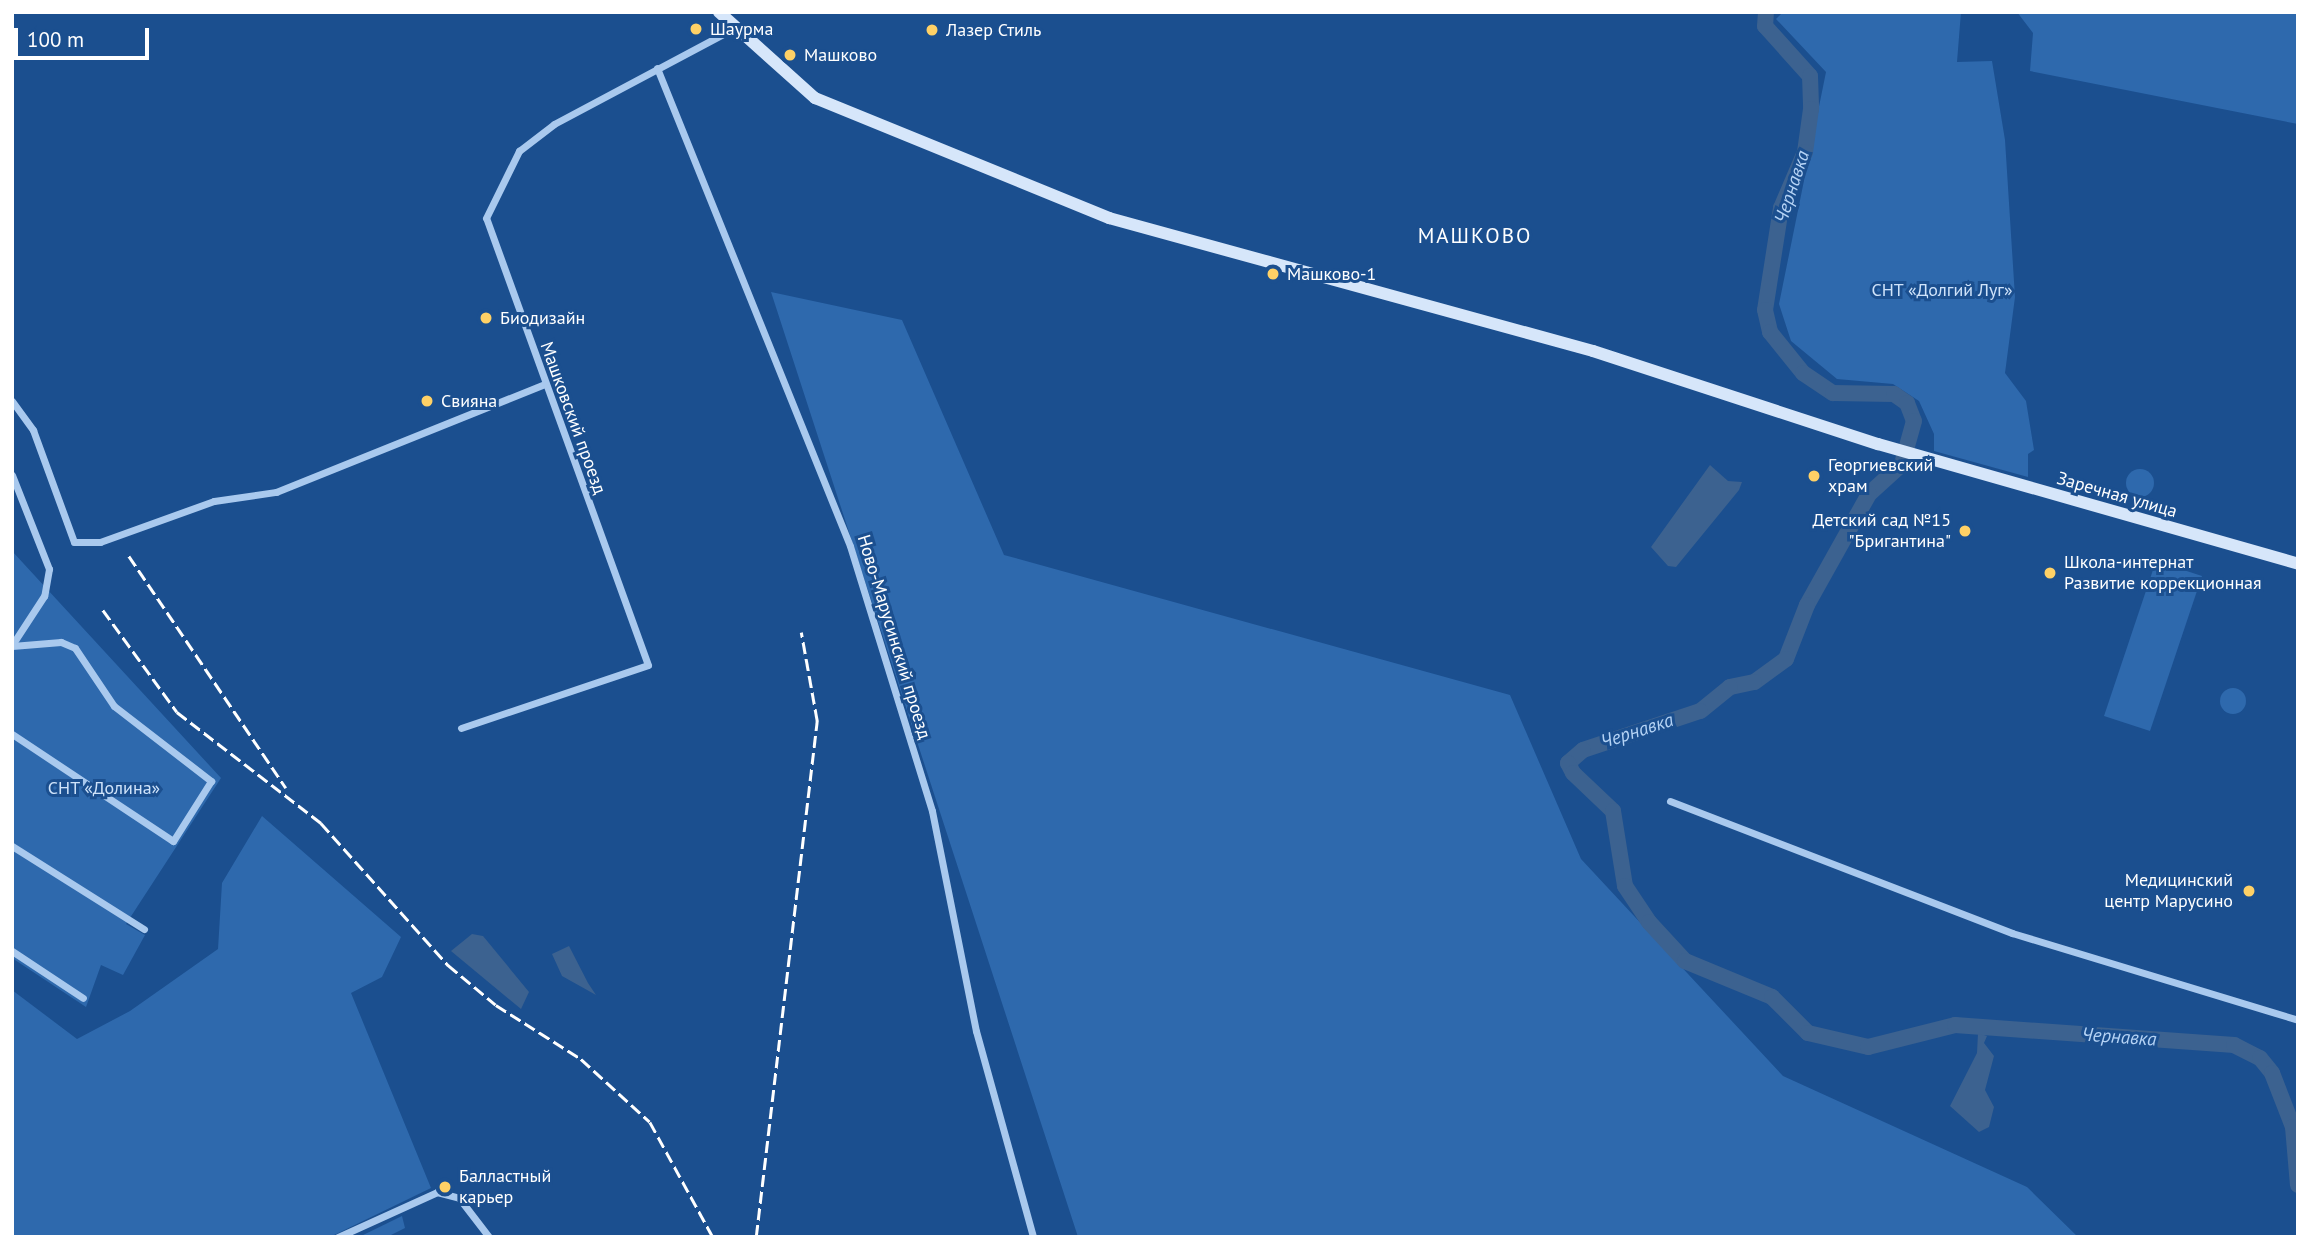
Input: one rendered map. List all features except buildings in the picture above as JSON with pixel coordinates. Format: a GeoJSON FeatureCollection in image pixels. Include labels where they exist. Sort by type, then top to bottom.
{"type":"FeatureCollection","features":[{"type":"Feature","properties":{"kind":"street","name":"Заречная улица"},"geometry":{"type":"LineString","coordinates":[[719,12],[733,29],[814,98],[1109,218],[1640,365],[1878,444],[2298,564]]}},
{"type":"Feature","properties":{"kind":"street","name":"Машковский проезд"},"geometry":{"type":"LineString","coordinates":[[461,728],[648,665],[486,218],[519,151],[554,124],[733,29]]}},
{"type":"Feature","properties":{"kind":"street","name":"Ново-Марусинский проезд"},"geometry":{"type":"LineString","coordinates":[[657,68],[850,546],[932,811],[976,1031],[1033,1237]]}},
{"type":"Feature","properties":{"kind":"street"},"geometry":{"type":"LineString","coordinates":[[12,401],[33,430],[74,542],[100,542],[214,501],[276,492],[544,384]]}},
{"type":"Feature","properties":{"kind":"street"},"geometry":{"type":"LineString","coordinates":[[12,475],[49,569],[44,596],[12,645]]}},
{"type":"Feature","properties":{"kind":"street"},"geometry":{"type":"LineString","coordinates":[[12,645],[61,642],[75,648],[114,706],[211,780],[173,841],[12,734]]}},
{"type":"Feature","properties":{"kind":"street"},"geometry":{"type":"LineString","coordinates":[[1670,802],[2012,933],[2298,1020]]}},
{"type":"Feature","properties":{"kind":"street"},"geometry":{"type":"LineString","coordinates":[[12,846],[144,929]]}},
{"type":"Feature","properties":{"kind":"street"},"geometry":{"type":"LineString","coordinates":[[12,951],[83,998]]}},
{"type":"Feature","properties":{"kind":"street"},"geometry":{"type":"LineString","coordinates":[[338,1237],[437,1192],[459,1198],[489,1237]]}},
{"type":"Feature","properties":{"kind":"green space","name":"СНТ «Долгий Луг»"},"geometry":{"type":"Polygon","coordinates":[[[1783,12],[1961,12],[1957,62],[1992,61],[2005,140],[2015,297],[2005,373],[2026,401],[2034,450],[2028,454],[2028,477],[1934,451],[1934,434],[1919,401],[1893,384],[1837,379],[1791,341],[1779,304],[1826,72],[1776,19],[1783,12]]]}},
{"type":"Feature","properties":{"kind":"green space"},"geometry":{"type":"Polygon","coordinates":[[[2017,12],[2298,12],[2298,124],[2030,71],[2033,33],[2017,12]]]}},
{"type":"Feature","properties":{"kind":"green space"},"geometry":{"type":"Polygon","coordinates":[[[771,292],[902,320],[1004,555],[1510,695],[1581,859],[1783,1076],[2027,1187],[2078,1237],[1078,1237],[771,292]]]}},
{"type":"Feature","properties":{"kind":"green space"},"geometry":{"type":"Polygon","coordinates":[[[2140,469],[2150,473],[2154,483],[2150,493],[2140,497],[2130,493],[2126,483],[2130,473],[2140,469]]]}},
{"type":"Feature","properties":{"kind":"green space","name":"СНТ «Долина»"},"geometry":{"type":"Polygon","coordinates":[[[12,551],[221,778],[126,924],[145,935],[123,975],[101,965],[86,1007],[12,958],[12,551]]]}},
{"type":"Feature","properties":{"kind":"green space"},"geometry":{"type":"Polygon","coordinates":[[[2156,561],[2202,576],[2150,731],[2104,716],[2156,561]]]}},
{"type":"Feature","properties":{"kind":"green space"},"geometry":{"type":"Polygon","coordinates":[[[2233,688],[2242,692],[2246,701],[2242,710],[2233,714],[2224,710],[2220,701],[2224,692],[2233,688]]]}},
{"type":"Feature","properties":{"kind":"green space"},"geometry":{"type":"Polygon","coordinates":[[[262,816],[401,937],[382,977],[351,993],[431,1188],[330,1237],[12,1237],[12,990],[77,1039],[130,1011],[218,949],[222,883],[262,816]]]}},
{"type":"Feature","properties":{"kind":"green space"},"geometry":{"type":"Polygon","coordinates":[[[402,1216],[405,1228],[387,1237],[359,1237],[402,1216]]]}},
{"type":"Feature","properties":{"kind":"shaded area"},"geometry":{"type":"Polygon","coordinates":[[[1710,465],[1728,481],[1742,482],[1739,490],[1676,567],[1668,566],[1651,547],[1710,465]]]}},
{"type":"Feature","properties":{"kind":"shaded area"},"geometry":{"type":"Polygon","coordinates":[[[472,934],[483,936],[529,992],[521,1009],[451,951],[472,934]]]}},
{"type":"Feature","properties":{"kind":"shaded area"},"geometry":{"type":"Polygon","coordinates":[[[569,946],[596,995],[562,976],[552,954],[569,946]]]}},
{"type":"Feature","properties":{"kind":"shaded area"},"geometry":{"type":"Polygon","coordinates":[[[1978,1033],[1987,1036],[1984,1043],[1994,1056],[1985,1090],[1994,1107],[1989,1127],[1979,1132],[1950,1106],[1977,1053],[1978,1033]]]}},
{"type":"Feature","properties":{"kind":"waterway","name":"Чернавка"},"geometry":{"type":"LineString","coordinates":[[1766,12],[1765,26],[1810,76],[1811,109],[1805,152],[1781,208],[1765,310],[1770,332],[1803,373],[1833,393],[1894,394],[1907,403],[1914,421],[1902,464],[1869,494],[1807,605],[1786,659],[1754,682],[1730,687],[1700,711],[1583,750],[1568,763],[1573,773],[1613,811],[1625,886],[1649,922],[1685,961],[1772,997],[1808,1033],[1868,1047],[1955,1025],[2234,1045],[2260,1058],[2272,1073],[2293,1127],[2298,1185]]}},
{"type":"Feature","properties":{"kind":"railway"},"geometry":{"type":"LineString","coordinates":[[129,556],[286,788]]}},
{"type":"Feature","properties":{"kind":"railway"},"geometry":{"type":"LineString","coordinates":[[103,610],[177,712],[321,823],[448,965],[496,1005],[581,1059],[650,1122],[713,1237]]}},
{"type":"Feature","properties":{"kind":"railway"},"geometry":{"type":"LineString","coordinates":[[756,1237],[817,721],[801,632]]}},
{"type":"Feature","properties":{"kind":"place","name":"Шаурма"},"geometry":{"type":"Point","coordinates":[696,29]}},
{"type":"Feature","properties":{"kind":"place","name":"Лазер Стиль"},"geometry":{"type":"Point","coordinates":[932,30]}},
{"type":"Feature","properties":{"kind":"place","name":"Машково"},"geometry":{"type":"Point","coordinates":[790,55]}},
{"type":"Feature","properties":{"kind":"place","name":"Машково-1"},"geometry":{"type":"Point","coordinates":[1273,274]}},
{"type":"Feature","properties":{"kind":"place","name":"Биодизайн"},"geometry":{"type":"Point","coordinates":[486,318]}},
{"type":"Feature","properties":{"kind":"place","name":"Свияна"},"geometry":{"type":"Point","coordinates":[427,401]}},
{"type":"Feature","properties":{"kind":"place","name":"Георгиевский храм"},"geometry":{"type":"Point","coordinates":[1814,476]}},
{"type":"Feature","properties":{"kind":"place","name":"Детский сад №15 \"Бригантина\""},"geometry":{"type":"Point","coordinates":[1965,531]}},
{"type":"Feature","properties":{"kind":"place","name":"Школа-интернат Развитие коррекционная"},"geometry":{"type":"Point","coordinates":[2050,573]}},
{"type":"Feature","properties":{"kind":"place","name":"Медицинский центр Марусино"},"geometry":{"type":"Point","coordinates":[2249,891]}},
{"type":"Feature","properties":{"kind":"place","name":"Балластный карьер"},"geometry":{"type":"Point","coordinates":[445,1187]}},
{"type":"Feature","properties":{"kind":"district","name":"МАШКОВО"},"geometry":{"type":"Point","coordinates":[1475,236]}}]}
